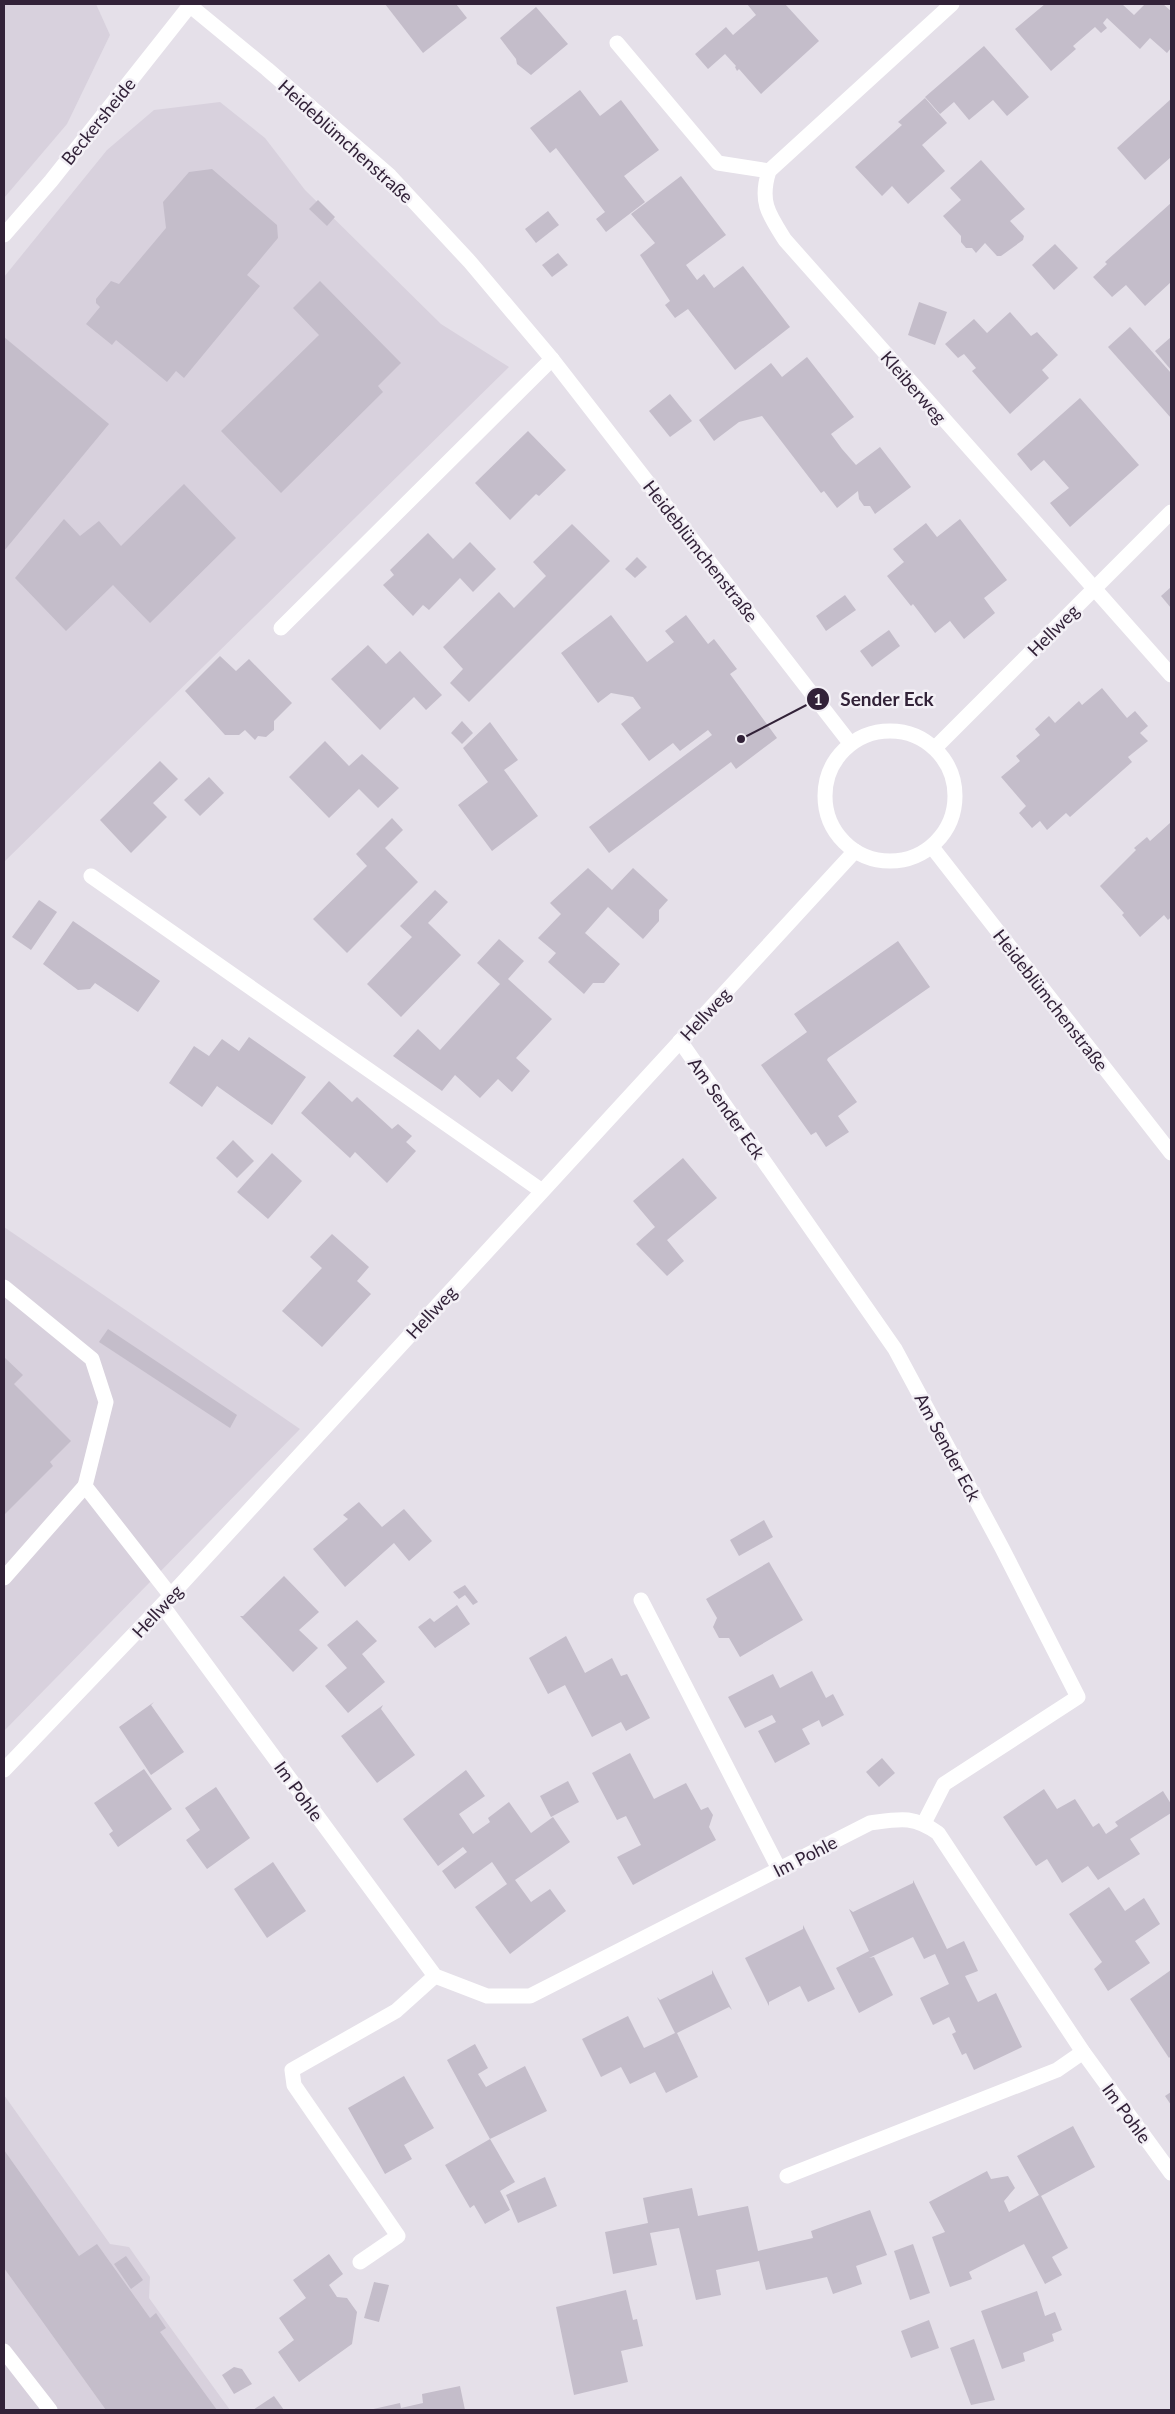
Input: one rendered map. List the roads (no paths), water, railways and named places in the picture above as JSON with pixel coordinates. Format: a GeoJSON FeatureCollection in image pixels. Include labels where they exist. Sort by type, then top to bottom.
{"type":"FeatureCollection","features":[{"type":"Feature","properties":{"kind":"street","name":"Beckersheide"},"geometry":{"type":"LineString","coordinates":[[4,235],[57,173],[190,4]]}},
{"type":"Feature","properties":{"kind":"street","name":"Heideblümchenstraße"},"geometry":{"type":"LineString","coordinates":[[190,4],[390,176],[470,262],[552,359],[850,743]]}},
{"type":"Feature","properties":{"kind":"street"},"geometry":{"type":"LineString","coordinates":[[617,43],[718,163],[769,171],[952,4]]}},
{"type":"Feature","properties":{"kind":"street","name":"Kleiberweg"},"geometry":{"type":"LineString","coordinates":[[769,171],[763,189],[769,215],[785,240],[1093,590],[1171,675]]}},
{"type":"Feature","properties":{"kind":"street"},"geometry":{"type":"LineString","coordinates":[[281,628],[552,359]]}},
{"type":"Feature","properties":{"kind":"street","name":"Hellweg"},"geometry":{"type":"LineString","coordinates":[[935,748],[1171,512]]}},
{"type":"Feature","properties":{"kind":"street"},"geometry":{"type":"LineString","coordinates":[[893,730],[916,735],[935,748],[948,766],[955,787],[954,809],[946,830],[932,847],[914,857],[894,861],[874,859],[855,851],[836,831],[829,819],[824,798],[830,771],[836,759],[850,743],[870,733],[893,730]]}},
{"type":"Feature","properties":{"kind":"street","name":"Heideblümchenstraße"},"geometry":{"type":"LineString","coordinates":[[932,847],[1171,1153]]}},
{"type":"Feature","properties":{"kind":"street","name":"Hellweg"},"geometry":{"type":"LineString","coordinates":[[4,1770],[167,1601],[855,851]]}},
{"type":"Feature","properties":{"kind":"street"},"geometry":{"type":"LineString","coordinates":[[91,876],[542,1191]]}},
{"type":"Feature","properties":{"kind":"street","name":"Am Sender Eck"},"geometry":{"type":"LineString","coordinates":[[680,1041],[895,1349],[1002,1548],[1078,1697],[944,1784],[924,1823]]}},
{"type":"Feature","properties":{"kind":"street"},"geometry":{"type":"LineString","coordinates":[[4,1287],[92,1359],[106,1402],[85,1486],[4,1578]]}},
{"type":"Feature","properties":{"kind":"street","name":"Im Pohle"},"geometry":{"type":"LineString","coordinates":[[85,1486],[435,1976],[486,1996],[530,1996],[870,1823],[906,1819],[924,1823],[938,1833],[1083,2052],[1171,2173]]}},
{"type":"Feature","properties":{"kind":"street"},"geometry":{"type":"LineString","coordinates":[[641,1600],[779,1869]]}},
{"type":"Feature","properties":{"kind":"street"},"geometry":{"type":"LineString","coordinates":[[360,2262],[398,2236],[294,2085],[292,2070],[396,2011],[435,1976]]}},
{"type":"Feature","properties":{"kind":"street"},"geometry":{"type":"LineString","coordinates":[[787,2176],[1057,2070],[1083,2052]]}},
{"type":"Feature","properties":{"kind":"street"},"geometry":{"type":"LineString","coordinates":[[4,2351],[50,2410]]}},
{"type":"Feature","properties":{"kind":"place","name":"Sender Eck"},"geometry":{"type":"Point","coordinates":[741,739]}}]}
